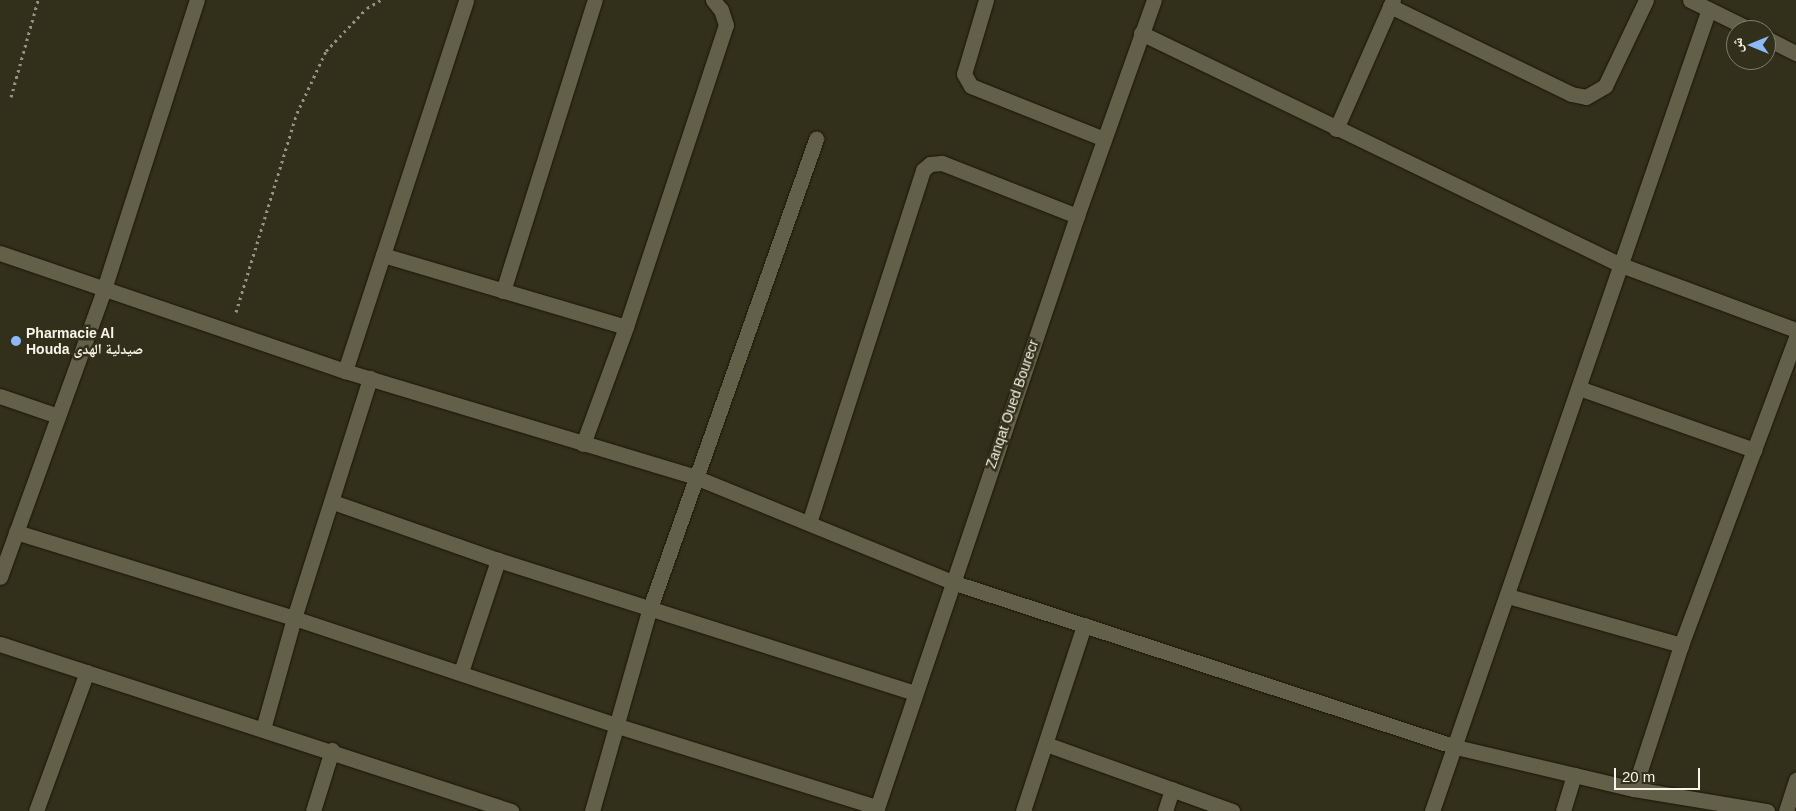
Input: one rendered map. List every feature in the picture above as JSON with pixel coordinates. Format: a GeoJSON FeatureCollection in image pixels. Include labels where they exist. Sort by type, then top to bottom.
{"type":"FeatureCollection","features":[{"type":"Feature","properties":{"kind":"street"},"geometry":{"type":"LineString","coordinates":[[0,577],[104,288],[198,0]]}},
{"type":"Feature","properties":{"kind":"street"},"geometry":{"type":"LineString","coordinates":[[345,370],[466,0]]}},
{"type":"Feature","properties":{"kind":"street"},"geometry":{"type":"LineString","coordinates":[[503,291],[595,0]]}},
{"type":"Feature","properties":{"kind":"street"},"geometry":{"type":"LineString","coordinates":[[583,444],[626,327],[726,25],[721,10],[713,0]]}},
{"type":"Feature","properties":{"kind":"street"},"geometry":{"type":"LineString","coordinates":[[986,0],[964,74],[971,86],[1104,139]]}},
{"type":"Feature","properties":{"kind":"street","name":"Zanqat Oued Bourecr"},"geometry":{"type":"LineString","coordinates":[[877,809],[914,693],[1077,216],[1154,0]]}},
{"type":"Feature","properties":{"kind":"street"},"geometry":{"type":"LineString","coordinates":[[1336,129],[1392,3],[1571,94],[1586,97],[1605,86],[1646,0]]}},
{"type":"Feature","properties":{"kind":"street"},"geometry":{"type":"LineString","coordinates":[[1690,0],[1731,20]]}},
{"type":"Feature","properties":{"kind":"street"},"geometry":{"type":"LineString","coordinates":[[1432,811],[1508,596],[1708,9]]}},
{"type":"Feature","properties":{"kind":"street"},"geometry":{"type":"LineString","coordinates":[[1141,33],[1336,129],[1621,265],[1796,330]]}},
{"type":"Feature","properties":{"kind":"street"},"geometry":{"type":"LineString","coordinates":[[1776,43],[1796,53]]}},
{"type":"Feature","properties":{"kind":"street"},"geometry":{"type":"LineString","coordinates":[[592,811],[618,726],[650,608],[816,138]]}},
{"type":"Feature","properties":{"kind":"street"},"geometry":{"type":"LineString","coordinates":[[809,523],[923,170],[930,164],[942,163],[1077,216]]}},
{"type":"Feature","properties":{"kind":"street"},"geometry":{"type":"LineString","coordinates":[[0,253],[345,370],[695,477],[952,582],[1456,747],[1634,788],[1767,811]]}},
{"type":"Feature","properties":{"kind":"street"},"geometry":{"type":"LineString","coordinates":[[383,256],[626,327]]}},
{"type":"Feature","properties":{"kind":"street"},"geometry":{"type":"LineString","coordinates":[[1634,788],[1681,645],[1796,337]]}},
{"type":"Feature","properties":{"kind":"street"},"geometry":{"type":"LineString","coordinates":[[262,729],[294,618],[333,502],[370,378]]}},
{"type":"Feature","properties":{"kind":"street"},"geometry":{"type":"LineString","coordinates":[[1579,388],[1754,450]]}},
{"type":"Feature","properties":{"kind":"street"},"geometry":{"type":"LineString","coordinates":[[0,396],[58,416]]}},
{"type":"Feature","properties":{"kind":"street"},"geometry":{"type":"LineString","coordinates":[[333,502],[498,560],[914,693]]}},
{"type":"Feature","properties":{"kind":"street"},"geometry":{"type":"LineString","coordinates":[[16,532],[294,618],[461,672],[618,726],[877,809]]}},
{"type":"Feature","properties":{"kind":"street"},"geometry":{"type":"LineString","coordinates":[[461,672],[498,560]]}},
{"type":"Feature","properties":{"kind":"street"},"geometry":{"type":"LineString","coordinates":[[1508,596],[1681,645]]}},
{"type":"Feature","properties":{"kind":"street"},"geometry":{"type":"LineString","coordinates":[[1023,811],[1084,625]]}},
{"type":"Feature","properties":{"kind":"street"},"geometry":{"type":"LineString","coordinates":[[0,644],[332,750],[511,811]]}},
{"type":"Feature","properties":{"kind":"street"},"geometry":{"type":"LineString","coordinates":[[36,811],[87,672]]}},
{"type":"Feature","properties":{"kind":"street"},"geometry":{"type":"LineString","coordinates":[[1046,744],[1232,811]]}},
{"type":"Feature","properties":{"kind":"street"},"geometry":{"type":"LineString","coordinates":[[313,811],[332,750]]}},
{"type":"Feature","properties":{"kind":"street"},"geometry":{"type":"LineString","coordinates":[[1563,811],[1574,775]]}},
{"type":"Feature","properties":{"kind":"street"},"geometry":{"type":"LineString","coordinates":[[1786,811],[1796,780]]}},
{"type":"Feature","properties":{"kind":"street"},"geometry":{"type":"LineString","coordinates":[[1165,811],[1172,789]]}},
{"type":"Feature","properties":{"kind":"path"},"geometry":{"type":"LineString","coordinates":[[11,97],[38,0]]}},
{"type":"Feature","properties":{"kind":"path"},"geometry":{"type":"LineString","coordinates":[[231,330],[297,113],[326,51],[368,8],[381,0]]}},
{"type":"Feature","properties":{"kind":"place","name":"Pharmacie Al Houda صيدلية الهدى"},"geometry":{"type":"Point","coordinates":[16,341]}}]}
